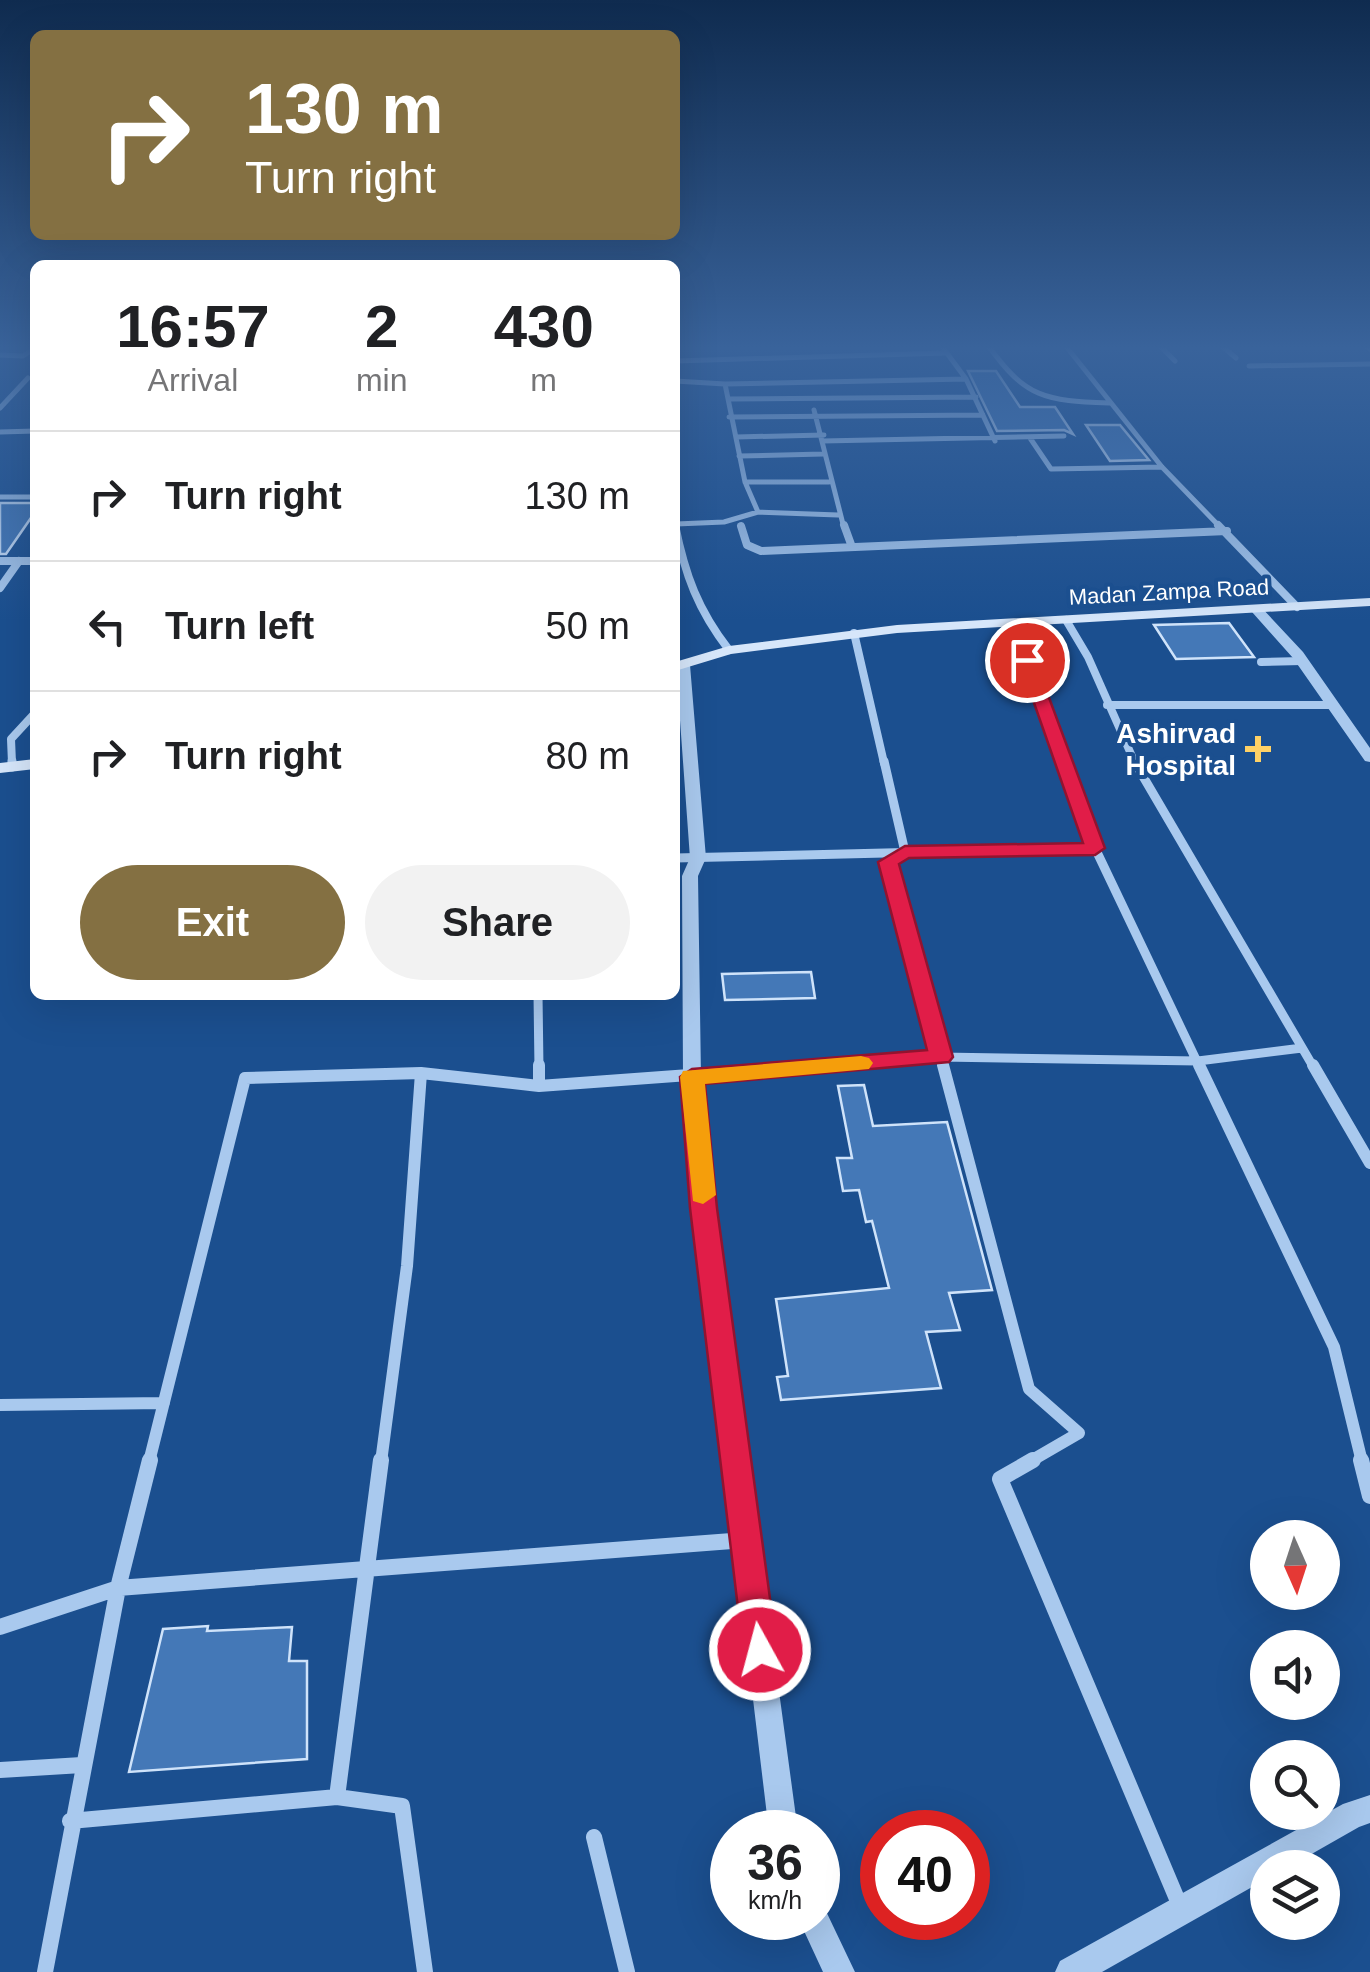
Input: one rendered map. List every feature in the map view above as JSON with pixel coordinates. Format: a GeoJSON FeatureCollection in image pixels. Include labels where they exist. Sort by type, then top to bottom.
{"type":"FeatureCollection","features":[{"type":"Feature","properties":{"kind":"main road","name":"Madan Zampa Road"},"geometry":{"type":"LineString","coordinates":[[680,666],[729,650],[854,634],[1370,602]]}},
{"type":"Feature","properties":{"kind":"street"},"geometry":{"type":"LineString","coordinates":[[736,437],[745,482],[758,512]]}},
{"type":"Feature","properties":{"kind":"street"},"geometry":{"type":"LineString","coordinates":[[738,437],[1047,437]]}},
{"type":"Feature","properties":{"kind":"street"},"geometry":{"type":"LineString","coordinates":[[1137,437],[1298,607]]}},
{"type":"Feature","properties":{"kind":"street"},"geometry":{"type":"LineString","coordinates":[[823,438],[829,482],[852,547]]}},
{"type":"Feature","properties":{"kind":"street"},"geometry":{"type":"LineString","coordinates":[[1030,438],[1051,469],[1162,467]]}},
{"type":"Feature","properties":{"kind":"street"},"geometry":{"type":"LineString","coordinates":[[739,456],[823,454]]}},
{"type":"Feature","properties":{"kind":"street"},"geometry":{"type":"LineString","coordinates":[[745,482],[829,482]]}},
{"type":"Feature","properties":{"kind":"street"},"geometry":{"type":"LineString","coordinates":[[0,497],[30,497]]}},
{"type":"Feature","properties":{"kind":"street"},"geometry":{"type":"LineString","coordinates":[[680,524],[724,522],[758,512],[838,515]]}},
{"type":"Feature","properties":{"kind":"street"},"geometry":{"type":"LineString","coordinates":[[741,526],[746,545],[761,551],[1227,532]]}},
{"type":"Feature","properties":{"kind":"street"},"geometry":{"type":"LineString","coordinates":[[680,548],[685,578],[703,616],[729,650]]}},
{"type":"Feature","properties":{"kind":"street"},"geometry":{"type":"LineString","coordinates":[[0,588],[20,561]]}},
{"type":"Feature","properties":{"kind":"street"},"geometry":{"type":"LineString","coordinates":[[0,562],[30,561]]}},
{"type":"Feature","properties":{"kind":"street"},"geometry":{"type":"LineString","coordinates":[[1256,609],[1302,660],[1370,758]]}},
{"type":"Feature","properties":{"kind":"street"},"geometry":{"type":"LineString","coordinates":[[1066,620],[1088,656],[1120,737],[1370,1163]]}},
{"type":"Feature","properties":{"kind":"street"},"geometry":{"type":"LineString","coordinates":[[1020,622],[1032,684],[1095,848],[1334,1346],[1370,1496]]}},
{"type":"Feature","properties":{"kind":"street"},"geometry":{"type":"LineString","coordinates":[[854,634],[905,852]]}},
{"type":"Feature","properties":{"kind":"street"},"geometry":{"type":"LineString","coordinates":[[1262,662],[1302,660]]}},
{"type":"Feature","properties":{"kind":"street"},"geometry":{"type":"LineString","coordinates":[[680,678],[686,858],[690,876],[692,1077],[704,1208],[781,1810]]}},
{"type":"Feature","properties":{"kind":"street"},"geometry":{"type":"LineString","coordinates":[[1107,705],[1333,705]]}},
{"type":"Feature","properties":{"kind":"street"},"geometry":{"type":"LineString","coordinates":[[6,768],[11,739],[30,719]]}},
{"type":"Feature","properties":{"kind":"street"},"geometry":{"type":"LineString","coordinates":[[686,858],[1095,848]]}},
{"type":"Feature","properties":{"kind":"street"},"geometry":{"type":"LineString","coordinates":[[905,852],[888,862],[1029,1389],[1078,1433],[1000,1479],[1181,1910]]}},
{"type":"Feature","properties":{"kind":"street"},"geometry":{"type":"LineString","coordinates":[[538,1000],[538,1086]]}},
{"type":"Feature","properties":{"kind":"street"},"geometry":{"type":"LineString","coordinates":[[45,1972],[70,1821],[118,1588],[244,1078],[421,1073],[538,1086],[940,1057],[1198,1061],[1302,1048]]}},
{"type":"Feature","properties":{"kind":"street"},"geometry":{"type":"LineString","coordinates":[[337,1798],[408,1266],[421,1073]]}},
{"type":"Feature","properties":{"kind":"street"},"geometry":{"type":"LineString","coordinates":[[0,1405],[164,1402]]}},
{"type":"Feature","properties":{"kind":"street"},"geometry":{"type":"LineString","coordinates":[[0,1627],[118,1588],[746,1540]]}},
{"type":"Feature","properties":{"kind":"street"},"geometry":{"type":"LineString","coordinates":[[0,1770],[82,1766]]}},
{"type":"Feature","properties":{"kind":"street"},"geometry":{"type":"LineString","coordinates":[[70,1821],[337,1798],[402,1806],[425,1972]]}},
{"type":"Feature","properties":{"kind":"street"},"geometry":{"type":"LineString","coordinates":[[1070,1972],[1352,1814],[1370,1809]]}},
{"type":"Feature","properties":{"kind":"street"},"geometry":{"type":"LineString","coordinates":[[594,1836],[626,1972]]}},
{"type":"Feature","properties":{"kind":"street"},"geometry":{"type":"LineString","coordinates":[[824,1940],[840,1972]]}},
{"type":"Feature","properties":{"kind":"building"},"geometry":{"type":"Polygon","coordinates":[[[1094,437],[1130,437],[1149,460],[1110,461],[1094,437]]]}},
{"type":"Feature","properties":{"kind":"building"},"geometry":{"type":"Polygon","coordinates":[[[0,503],[30,503],[30,519],[6,554],[0,554],[0,503]]]}},
{"type":"Feature","properties":{"kind":"building"},"geometry":{"type":"Polygon","coordinates":[[[1229,623],[1254,657],[1176,659],[1154,625],[1229,623]]]}},
{"type":"Feature","properties":{"kind":"building"},"geometry":{"type":"Polygon","coordinates":[[[811,972],[815,998],[725,1000],[722,974],[811,972]]]}},
{"type":"Feature","properties":{"kind":"building"},"geometry":{"type":"Polygon","coordinates":[[[864,1085],[873,1126],[947,1122],[992,1290],[949,1293],[960,1330],[926,1332],[941,1388],[781,1400],[777,1377],[788,1376],[776,1299],[889,1288],[872,1221],[866,1222],[859,1190],[843,1191],[837,1158],[852,1158],[838,1086],[864,1085]]]}},
{"type":"Feature","properties":{"kind":"building"},"geometry":{"type":"Polygon","coordinates":[[[208,1626],[207,1631],[292,1627],[289,1661],[307,1661],[307,1759],[129,1772],[163,1629],[208,1626]]]}},
{"type":"Feature","properties":{"kind":"slow traffic"},"geometry":{"type":"LineString","coordinates":[[703,1195],[692,1077],[861,1063]]}},
{"type":"Feature","properties":{"kind":"place","name":"Ashirvad Hospital"},"geometry":{"type":"Point","coordinates":[1258,749]}},
{"type":"Feature","properties":{"kind":"route"},"geometry":{"type":"LineString","coordinates":[[760,1650],[704,1208],[692,1077],[940,1057],[888,862],[905,852],[1095,848],[1032,684],[1027,660]]}}]}
